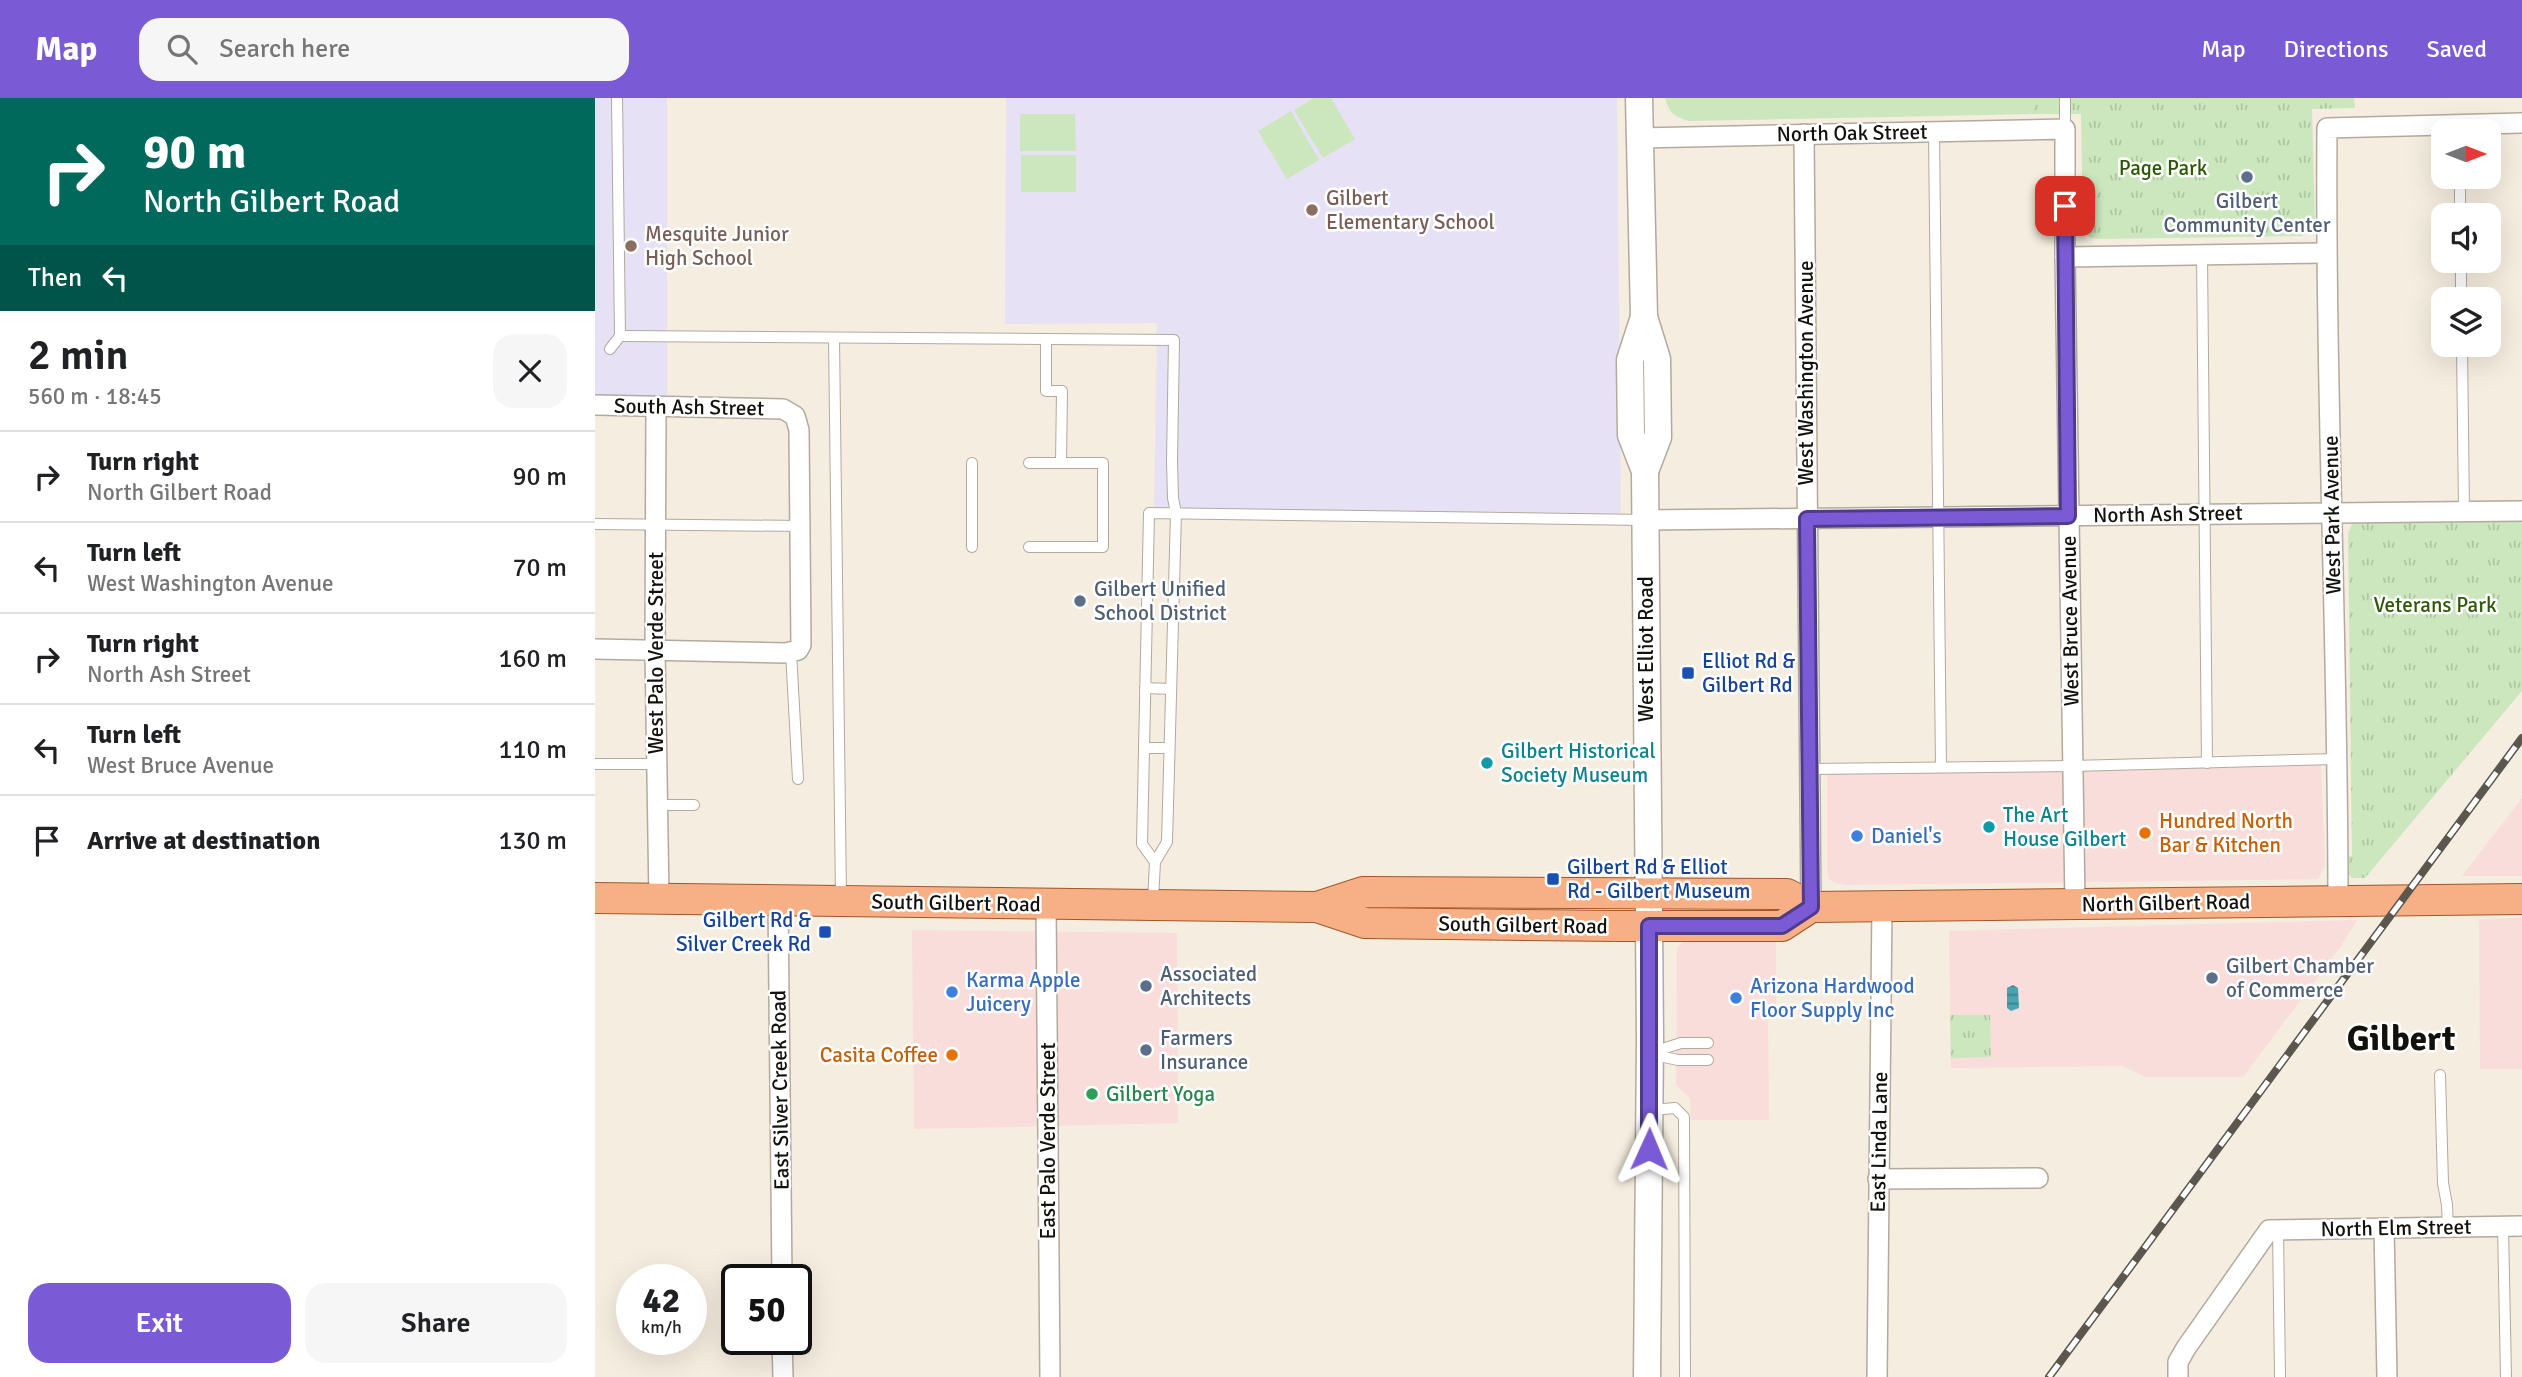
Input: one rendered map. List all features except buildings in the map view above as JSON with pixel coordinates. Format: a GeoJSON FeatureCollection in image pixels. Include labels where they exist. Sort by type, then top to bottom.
{"type":"FeatureCollection","features":[{"type":"Feature","properties":{"kind":"main road","name":"West Elliot Road"},"geometry":{"type":"LineString","coordinates":[[1639,98],[1644,317],[1630,360],[1630,373],[1631,435],[1645,471],[1650,1054],[1647,1377]]}},
{"type":"Feature","properties":{"kind":"main road","name":"North Gilbert Road"},"geometry":{"type":"LineString","coordinates":[[1649,911],[1787,894],[1811,907],[2522,899]]}},
{"type":"Feature","properties":{"kind":"main road","name":"South Gilbert Road"},"geometry":{"type":"LineString","coordinates":[[595,898],[1317,907],[1365,923],[1649,911]]}},
{"type":"Feature","properties":{"kind":"street"},"geometry":{"type":"LineString","coordinates":[[2501,125],[2522,123]]}},
{"type":"Feature","properties":{"kind":"street","name":"West Park Avenue"},"geometry":{"type":"LineString","coordinates":[[2338,901],[2326,128],[2431,128]]}},
{"type":"Feature","properties":{"kind":"street","name":"North Oak Street"},"geometry":{"type":"LineString","coordinates":[[1639,138],[2065,129]]}},
{"type":"Feature","properties":{"kind":"street","name":"West Bruce Avenue"},"geometry":{"type":"LineString","coordinates":[[2065,129],[2064,257],[2075,904]]}},
{"type":"Feature","properties":{"kind":"street","name":"West Washington Avenue"},"geometry":{"type":"LineString","coordinates":[[1804,134],[1811,907]]}},
{"type":"Feature","properties":{"kind":"street"},"geometry":{"type":"LineString","coordinates":[[2064,257],[2326,253]]}},
{"type":"Feature","properties":{"kind":"street","name":"South Ash Street"},"geometry":{"type":"LineString","coordinates":[[595,405],[783,409],[795,416],[799,430],[801,526]]}},
{"type":"Feature","properties":{"kind":"street","name":"West Palo Verde Street"},"geometry":{"type":"LineString","coordinates":[[656,407],[655,651],[659,899]]}},
{"type":"Feature","properties":{"kind":"street","name":"North Ash Street"},"geometry":{"type":"LineString","coordinates":[[1645,520],[2522,511]]}},
{"type":"Feature","properties":{"kind":"street"},"geometry":{"type":"LineString","coordinates":[[595,649],[655,651],[796,648],[801,526]]}},
{"type":"Feature","properties":{"kind":"street","name":"East Silver Creek Road"},"geometry":{"type":"LineString","coordinates":[[778,901],[782,1264]]}},
{"type":"Feature","properties":{"kind":"street","name":"East Palo Verde Street"},"geometry":{"type":"LineString","coordinates":[[1046,904],[1050,1377]]}},
{"type":"Feature","properties":{"kind":"street","name":"East Linda Lane"},"geometry":{"type":"LineString","coordinates":[[1877,1377],[1882,906]]}},
{"type":"Feature","properties":{"kind":"street"},"geometry":{"type":"LineString","coordinates":[[1878,1180],[2038,1178]]}},
{"type":"Feature","properties":{"kind":"street","name":"North Elm Street"},"geometry":{"type":"LineString","coordinates":[[2273,1230],[2513,1226]]}},
{"type":"Feature","properties":{"kind":"street"},"geometry":{"type":"LineString","coordinates":[[2384,1228],[2387,1377]]}},
{"type":"Feature","properties":{"kind":"street"},"geometry":{"type":"LineString","coordinates":[[2178,1377],[2178,1362],[2186,1348],[2273,1230]]}},
{"type":"Feature","properties":{"kind":"street"},"geometry":{"type":"LineString","coordinates":[[782,1355],[783,1377]]}},
{"type":"Feature","properties":{"kind":"lane"},"geometry":{"type":"LineString","coordinates":[[610,349],[619,336],[617,98]]}},
{"type":"Feature","properties":{"kind":"lane"},"geometry":{"type":"LineString","coordinates":[[2065,98],[2065,129]]}},
{"type":"Feature","properties":{"kind":"lane"},"geometry":{"type":"LineString","coordinates":[[1934,132],[1941,767]]}},
{"type":"Feature","properties":{"kind":"lane"},"geometry":{"type":"LineString","coordinates":[[2201,255],[2207,763]]}},
{"type":"Feature","properties":{"kind":"lane"},"geometry":{"type":"LineString","coordinates":[[619,336],[1174,340],[1172,461],[1176,513],[1167,842],[1155,862],[1153,905]]}},
{"type":"Feature","properties":{"kind":"lane"},"geometry":{"type":"LineString","coordinates":[[834,338],[841,902]]}},
{"type":"Feature","properties":{"kind":"lane"},"geometry":{"type":"LineString","coordinates":[[1046,339],[1046,391],[1062,391],[1061,463]]}},
{"type":"Feature","properties":{"kind":"lane"},"geometry":{"type":"LineString","coordinates":[[2462,357],[2464,511]]}},
{"type":"Feature","properties":{"kind":"lane"},"geometry":{"type":"LineString","coordinates":[[972,463],[972,547]]}},
{"type":"Feature","properties":{"kind":"lane"},"geometry":{"type":"LineString","coordinates":[[1029,463],[1103,463],[1103,547],[1029,547]]}},
{"type":"Feature","properties":{"kind":"lane"},"geometry":{"type":"LineString","coordinates":[[1155,862],[1142,844],[1149,513],[1645,520]]}},
{"type":"Feature","properties":{"kind":"lane"},"geometry":{"type":"LineString","coordinates":[[595,524],[801,526]]}},
{"type":"Feature","properties":{"kind":"lane"},"geometry":{"type":"LineString","coordinates":[[796,648],[798,779]]}},
{"type":"Feature","properties":{"kind":"lane"},"geometry":{"type":"LineString","coordinates":[[1145,688],[1171,689]]}},
{"type":"Feature","properties":{"kind":"lane"},"geometry":{"type":"LineString","coordinates":[[1144,748],[1169,748]]}},
{"type":"Feature","properties":{"kind":"lane"},"geometry":{"type":"LineString","coordinates":[[1810,769],[2336,759]]}},
{"type":"Feature","properties":{"kind":"lane"},"geometry":{"type":"LineString","coordinates":[[595,764],[657,764]]}},
{"type":"Feature","properties":{"kind":"lane"},"geometry":{"type":"LineString","coordinates":[[657,805],[694,805]]}},
{"type":"Feature","properties":{"kind":"lane"},"geometry":{"type":"LineString","coordinates":[[1650,1054],[1681,1043],[1707,1043]]}},
{"type":"Feature","properties":{"kind":"lane"},"geometry":{"type":"LineString","coordinates":[[1650,1054],[1678,1060],[1707,1060]]}},
{"type":"Feature","properties":{"kind":"lane"},"geometry":{"type":"LineString","coordinates":[[2440,1075],[2443,1183],[2448,1227]]}},
{"type":"Feature","properties":{"kind":"lane"},"geometry":{"type":"LineString","coordinates":[[1650,1110],[1675,1108],[1684,1117],[1685,1377]]}},
{"type":"Feature","properties":{"kind":"lane"},"geometry":{"type":"LineString","coordinates":[[2506,1377],[2513,1226]]}},
{"type":"Feature","properties":{"kind":"lane"},"geometry":{"type":"LineString","coordinates":[[2273,1230],[2280,1377]]}},
{"type":"Feature","properties":{"kind":"shaded area","name":"Mesquite Junior High School"},"geometry":{"type":"Polygon","coordinates":[[[595,98],[667,98],[667,400],[595,399],[595,98]]]}},
{"type":"Feature","properties":{"kind":"shaded area","name":"Gilbert Elementary School"},"geometry":{"type":"Polygon","coordinates":[[[1006,98],[1617,98],[1621,517],[1154,509],[1157,323],[1005,324],[1006,98]]]}},
{"type":"Feature","properties":{"kind":"shaded area"},"geometry":{"type":"Polygon","coordinates":[[[2321,765],[2325,865],[2318,879],[1847,885],[1829,879],[1827,774],[2321,765]]]}},
{"type":"Feature","properties":{"kind":"shaded area"},"geometry":{"type":"Polygon","coordinates":[[[2522,798],[2522,876],[2462,876],[2522,798]]]}},
{"type":"Feature","properties":{"kind":"shaded area"},"geometry":{"type":"Polygon","coordinates":[[[2522,918],[2522,1069],[2480,1069],[2479,919],[2522,918]]]}},
{"type":"Feature","properties":{"kind":"shaded area"},"geometry":{"type":"Polygon","coordinates":[[[2357,920],[2341,946],[2243,1077],[2146,1077],[2122,1066],[1951,1068],[1949,931],[2357,920]]]}},
{"type":"Feature","properties":{"kind":"shaded area"},"geometry":{"type":"Polygon","coordinates":[[[912,930],[1177,933],[1178,1123],[914,1129],[912,930]]]}},
{"type":"Feature","properties":{"kind":"shaded area"},"geometry":{"type":"Polygon","coordinates":[[[1776,934],[1776,1015],[1768,1015],[1769,1120],[1691,1120],[1690,1098],[1676,1085],[1677,948],[1688,937],[1776,934]]]}},
{"type":"Feature","properties":{"kind":"green space"},"geometry":{"type":"Polygon","coordinates":[[[1314,98],[1331,98],[1355,139],[1323,158],[1294,110],[1314,98]]]}},
{"type":"Feature","properties":{"kind":"green space"},"geometry":{"type":"Polygon","coordinates":[[[1665,98],[2035,98],[2035,114],[1689,121],[1673,114],[1665,98]]]}},
{"type":"Feature","properties":{"kind":"green space","name":"Page Park"},"geometry":{"type":"Polygon","coordinates":[[[2035,98],[2354,98],[2355,108],[2312,109],[2315,225],[2310,232],[2301,236],[2097,239],[2091,238],[2083,231],[2081,114],[2035,114],[2035,98]]]}},
{"type":"Feature","properties":{"kind":"green space"},"geometry":{"type":"Polygon","coordinates":[[[1291,111],[1319,160],[1287,179],[1258,131],[1291,111]]]}},
{"type":"Feature","properties":{"kind":"green space"},"geometry":{"type":"Polygon","coordinates":[[[1020,114],[1075,114],[1076,151],[1020,151],[1020,114]]]}},
{"type":"Feature","properties":{"kind":"green space"},"geometry":{"type":"Polygon","coordinates":[[[1021,155],[1076,155],[1076,192],[1021,192],[1021,155]]]}},
{"type":"Feature","properties":{"kind":"green space","name":"Veterans Park"},"geometry":{"type":"Polygon","coordinates":[[[2522,517],[2522,691],[2365,878],[2352,878],[2345,870],[2343,857],[2352,856],[2348,533],[2352,524],[2358,520],[2522,517]]]}},
{"type":"Feature","properties":{"kind":"green space"},"geometry":{"type":"Polygon","coordinates":[[[1950,1015],[1990,1015],[1991,1057],[1951,1058],[1950,1015]]]}},
{"type":"Feature","properties":{"kind":"water"},"geometry":{"type":"Polygon","coordinates":[[[2013,985],[2018,988],[2019,1008],[2011,1011],[2007,1008],[2007,988],[2013,985]]]}},
{"type":"Feature","properties":{"kind":"railway"},"geometry":{"type":"LineString","coordinates":[[2049,1377],[2522,738]]}},
{"type":"Feature","properties":{"kind":"place","name":"Gilbert Community Center"},"geometry":{"type":"Point","coordinates":[2247,177]}},
{"type":"Feature","properties":{"kind":"place","name":"Gilbert Elementary School"},"geometry":{"type":"Point","coordinates":[1312,210]}},
{"type":"Feature","properties":{"kind":"place","name":"Mesquite Junior High School"},"geometry":{"type":"Point","coordinates":[631,246]}},
{"type":"Feature","properties":{"kind":"place","name":"Gilbert Unified School District"},"geometry":{"type":"Point","coordinates":[1080,601]}},
{"type":"Feature","properties":{"kind":"place","name":"Elliot Rd & Gilbert Rd"},"geometry":{"type":"Point","coordinates":[1688,673]}},
{"type":"Feature","properties":{"kind":"place","name":"Gilbert Historical Society Museum"},"geometry":{"type":"Point","coordinates":[1487,763]}},
{"type":"Feature","properties":{"kind":"place","name":"The Art House Gilbert"},"geometry":{"type":"Point","coordinates":[1989,827]}},
{"type":"Feature","properties":{"kind":"place","name":"Hundred North Bar & Kitchen"},"geometry":{"type":"Point","coordinates":[2145,833]}},
{"type":"Feature","properties":{"kind":"place","name":"Daniel's"},"geometry":{"type":"Point","coordinates":[1857,836]}},
{"type":"Feature","properties":{"kind":"place","name":"Gilbert Rd & Elliot Rd - Gilbert Museum"},"geometry":{"type":"Point","coordinates":[1553,879]}},
{"type":"Feature","properties":{"kind":"place","name":"Gilbert Rd & Silver Creek Rd"},"geometry":{"type":"Point","coordinates":[825,932]}},
{"type":"Feature","properties":{"kind":"place","name":"Gilbert Chamber of Commerce"},"geometry":{"type":"Point","coordinates":[2212,978]}},
{"type":"Feature","properties":{"kind":"place","name":"Associated Architects"},"geometry":{"type":"Point","coordinates":[1146,986]}},
{"type":"Feature","properties":{"kind":"place","name":"Karma Apple Juicery"},"geometry":{"type":"Point","coordinates":[952,992]}},
{"type":"Feature","properties":{"kind":"place","name":"Arizona Hardwood Floor Supply Inc"},"geometry":{"type":"Point","coordinates":[1736,998]}},
{"type":"Feature","properties":{"kind":"place","name":"Farmers Insurance"},"geometry":{"type":"Point","coordinates":[1146,1050]}},
{"type":"Feature","properties":{"kind":"place","name":"Casita Coffee"},"geometry":{"type":"Point","coordinates":[952,1055]}},
{"type":"Feature","properties":{"kind":"place","name":"Gilbert Yoga"},"geometry":{"type":"Point","coordinates":[1092,1094]}},
{"type":"Feature","properties":{"kind":"district","name":"Gilbert"},"geometry":{"type":"Point","coordinates":[2401,1038]}},
{"type":"Feature","properties":{"kind":"route"},"geometry":{"type":"LineString","coordinates":[[1649,1149],[1649,926],[1782,926],[1811,907],[1807,519],[2068,516],[2065,206]]}}]}
